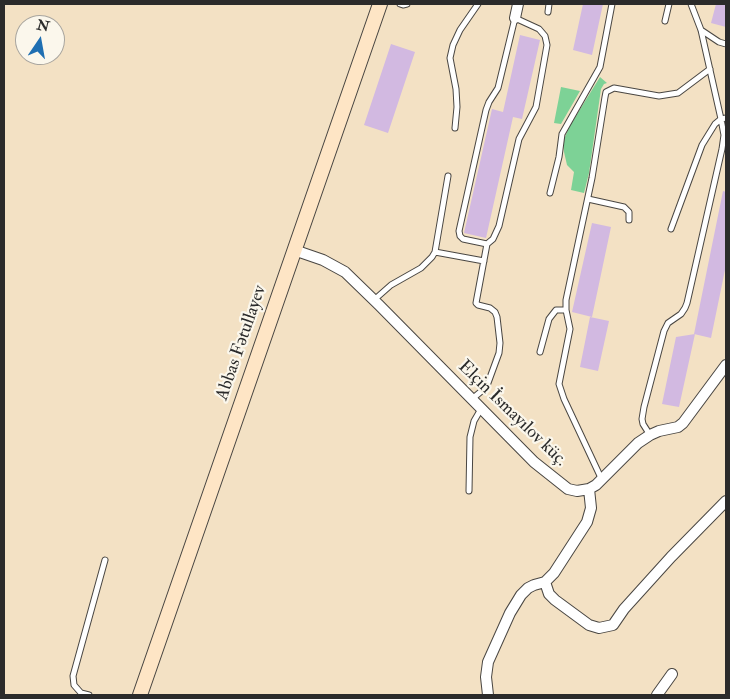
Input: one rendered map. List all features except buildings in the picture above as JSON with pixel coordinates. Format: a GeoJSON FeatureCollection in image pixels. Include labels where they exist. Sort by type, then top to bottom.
{"type":"FeatureCollection","features":[{"type":"Feature","properties":{"kind":"main road","name":"Abbas Fətullayev"},"geometry":{"type":"LineString","coordinates":[[140,695],[380,4]]}},
{"type":"Feature","properties":{"kind":"street"},"geometry":{"type":"LineString","coordinates":[[515,18],[518,4]]}},
{"type":"Feature","properties":{"kind":"street","name":"Elçin İsmayılov küç."},"geometry":{"type":"LineString","coordinates":[[294,250],[323,260],[353,279],[534,462],[568,489],[577,491],[589,489]]}},
{"type":"Feature","properties":{"kind":"street"},"geometry":{"type":"LineString","coordinates":[[488,695],[486,677],[488,662],[510,613],[521,595],[528,588],[545,582],[554,573],[587,522],[591,508],[589,489],[602,480],[638,443],[659,431],[678,427],[683,423],[726,365]]}},
{"type":"Feature","properties":{"kind":"street"},"geometry":{"type":"LineString","coordinates":[[545,582],[549,594],[555,600],[589,625],[599,628],[613,625],[624,609],[671,557],[726,501]]}},
{"type":"Feature","properties":{"kind":"street"},"geometry":{"type":"LineString","coordinates":[[657,695],[672,674]]}},
{"type":"Feature","properties":{"kind":"lane"},"geometry":{"type":"LineString","coordinates":[[400,4],[408,4]]}},
{"type":"Feature","properties":{"kind":"lane"},"geometry":{"type":"LineString","coordinates":[[455,128],[456,89],[450,58],[453,45],[460,30],[478,4]]}},
{"type":"Feature","properties":{"kind":"lane"},"geometry":{"type":"LineString","coordinates":[[548,12],[549,4]]}},
{"type":"Feature","properties":{"kind":"lane"},"geometry":{"type":"LineString","coordinates":[[550,193],[559,157],[562,134],[600,67],[612,4]]}},
{"type":"Feature","properties":{"kind":"lane"},"geometry":{"type":"LineString","coordinates":[[665,21],[669,4]]}},
{"type":"Feature","properties":{"kind":"lane"},"geometry":{"type":"LineString","coordinates":[[650,435],[643,424],[644,407],[664,331],[668,323],[681,314],[687,303],[724,135],[724,119],[694,5]]}},
{"type":"Feature","properties":{"kind":"lane"},"geometry":{"type":"LineString","coordinates":[[472,400],[488,384],[499,353],[500,343],[495,312],[476,302],[484,261],[488,244],[493,239],[499,226],[519,139],[536,107],[547,45],[545,36],[539,29],[515,18],[498,88],[486,110],[459,231],[463,239],[488,244]]}},
{"type":"Feature","properties":{"kind":"lane"},"geometry":{"type":"LineString","coordinates":[[701,30],[719,42],[726,44]]}},
{"type":"Feature","properties":{"kind":"lane"},"geometry":{"type":"LineString","coordinates":[[602,480],[564,399],[559,384],[570,329],[566,300],[588,199],[606,92],[614,88],[659,96],[678,93],[710,69]]}},
{"type":"Feature","properties":{"kind":"lane"},"geometry":{"type":"LineString","coordinates":[[671,230],[702,145],[715,124],[724,119]]}},
{"type":"Feature","properties":{"kind":"lane"},"geometry":{"type":"LineString","coordinates":[[719,163],[726,165]]}},
{"type":"Feature","properties":{"kind":"lane"},"geometry":{"type":"LineString","coordinates":[[374,300],[391,285],[421,268],[428,262],[434,252],[448,176]]}},
{"type":"Feature","properties":{"kind":"lane"},"geometry":{"type":"LineString","coordinates":[[588,199],[624,207],[629,212],[629,220]]}},
{"type":"Feature","properties":{"kind":"lane"},"geometry":{"type":"LineString","coordinates":[[434,252],[484,261]]}},
{"type":"Feature","properties":{"kind":"lane"},"geometry":{"type":"LineString","coordinates":[[540,352],[549,319],[556,310],[566,310]]}},
{"type":"Feature","properties":{"kind":"lane"},"geometry":{"type":"LineString","coordinates":[[469,491],[470,437],[474,421],[481,409]]}},
{"type":"Feature","properties":{"kind":"lane"},"geometry":{"type":"LineString","coordinates":[[89,695],[82,693],[74,685],[73,676],[105,560]]}},
{"type":"Feature","properties":{"kind":"green space"},"geometry":{"type":"Polygon","coordinates":[[[600,77],[607,83],[601,89],[589,173],[584,193],[571,190],[574,172],[567,165],[563,142],[569,127],[600,77]]]}},
{"type":"Feature","properties":{"kind":"green space"},"geometry":{"type":"Polygon","coordinates":[[[561,87],[580,91],[561,124],[554,123],[561,87]]]}}]}
